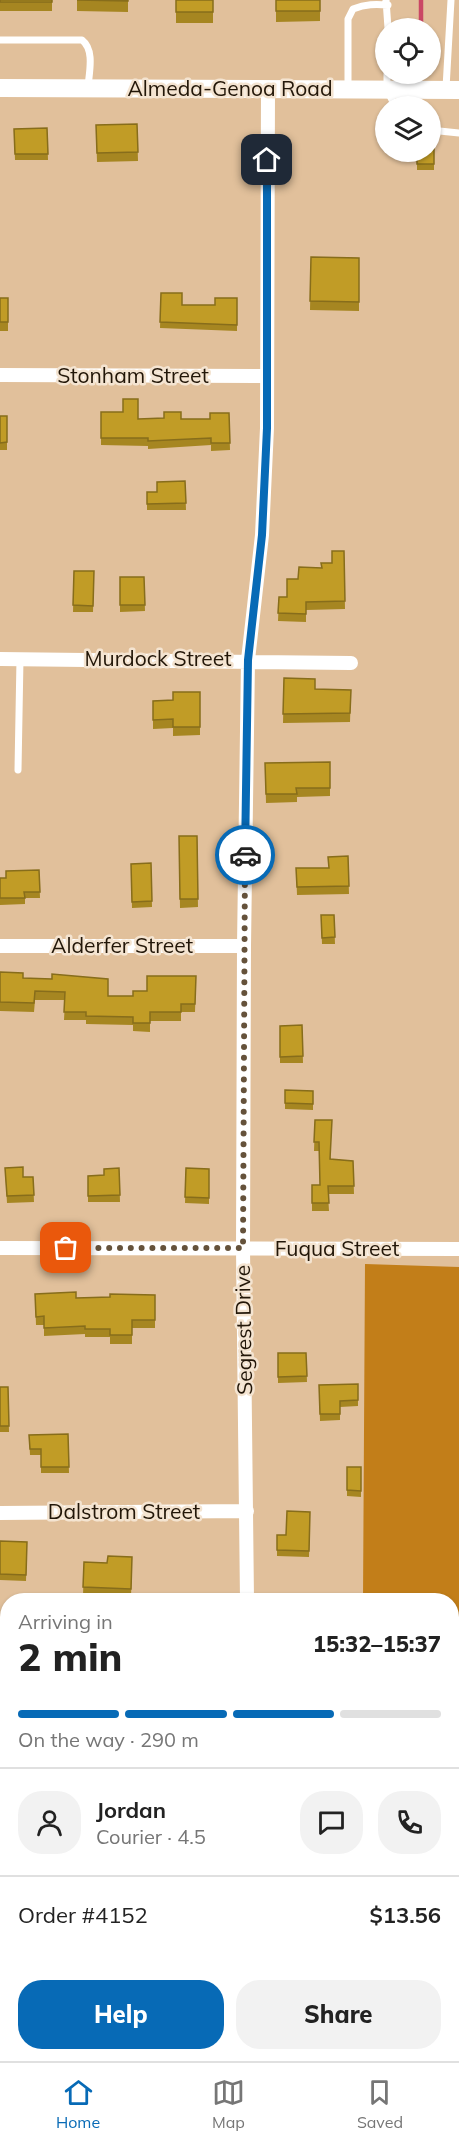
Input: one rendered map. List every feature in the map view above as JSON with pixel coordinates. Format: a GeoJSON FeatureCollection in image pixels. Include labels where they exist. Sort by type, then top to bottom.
{"type":"FeatureCollection","features":[{"type":"Feature","properties":{"kind":"main road","name":"Almeda-Genoa Road"},"geometry":{"type":"LineString","coordinates":[[0,88],[348,89],[376,84]]}},
{"type":"Feature","properties":{"kind":"main road","name":"Almeda-Genoa Road"},"geometry":{"type":"LineString","coordinates":[[403,84],[452,90]]}},
{"type":"Feature","properties":{"kind":"street","name":"Segrest Drive"},"geometry":{"type":"LineString","coordinates":[[247,1593],[243,1248],[244,946],[248,660],[262,535],[267,428],[268,89]]}},
{"type":"Feature","properties":{"kind":"street","name":"Stonham Street"},"geometry":{"type":"LineString","coordinates":[[0,375],[266,376]]}},
{"type":"Feature","properties":{"kind":"street","name":"Murdock Street"},"geometry":{"type":"LineString","coordinates":[[0,659],[248,660],[351,663]]}},
{"type":"Feature","properties":{"kind":"street","name":"Alderfer Street"},"geometry":{"type":"LineString","coordinates":[[0,946],[244,946]]}},
{"type":"Feature","properties":{"kind":"street","name":"Fuqua Street"},"geometry":{"type":"LineString","coordinates":[[0,1248],[459,1249]]}},
{"type":"Feature","properties":{"kind":"street","name":"Dalstrom Street"},"geometry":{"type":"LineString","coordinates":[[0,1513],[247,1511]]}},
{"type":"Feature","properties":{"kind":"lane"},"geometry":{"type":"LineString","coordinates":[[451,0],[452,90]]}},
{"type":"Feature","properties":{"kind":"lane"},"geometry":{"type":"LineString","coordinates":[[348,89],[348,19],[354,9],[361,6],[387,3],[388,18]]}},
{"type":"Feature","properties":{"kind":"lane"},"geometry":{"type":"LineString","coordinates":[[0,40],[82,40],[87,44],[89,52],[88,89]]}},
{"type":"Feature","properties":{"kind":"lane"},"geometry":{"type":"LineString","coordinates":[[441,131],[459,133]]}},
{"type":"Feature","properties":{"kind":"lane"},"geometry":{"type":"LineString","coordinates":[[18,770],[20,659]]}},
{"type":"Feature","properties":{"kind":"shaded area"},"geometry":{"type":"Polygon","coordinates":[[[365,1264],[459,1267],[459,1593],[363,1593],[365,1264]]]}},
{"type":"Feature","properties":{"kind":"building"},"geometry":{"type":"Polygon","coordinates":[[[0,0],[52,0],[52,2],[0,2],[0,0]]]}},
{"type":"Feature","properties":{"kind":"building"},"geometry":{"type":"Polygon","coordinates":[[[77,0],[128,0],[128,1],[77,0]]]}},
{"type":"Feature","properties":{"kind":"building"},"geometry":{"type":"Polygon","coordinates":[[[176,0],[213,0],[213,12],[176,12],[176,0]]]}},
{"type":"Feature","properties":{"kind":"building"},"geometry":{"type":"Polygon","coordinates":[[[276,0],[320,0],[320,11],[276,11],[276,0]]]}},
{"type":"Feature","properties":{"kind":"building"},"geometry":{"type":"Polygon","coordinates":[[[137,124],[138,152],[97,153],[96,125],[137,124]]]}},
{"type":"Feature","properties":{"kind":"building"},"geometry":{"type":"Polygon","coordinates":[[[47,128],[48,154],[15,154],[14,129],[47,128]]]}},
{"type":"Feature","properties":{"kind":"building"},"geometry":{"type":"Polygon","coordinates":[[[417,162],[434,162],[434,164],[417,164],[417,162]]]}},
{"type":"Feature","properties":{"kind":"building"},"geometry":{"type":"Polygon","coordinates":[[[311,257],[359,258],[359,302],[310,301],[311,257]]]}},
{"type":"Feature","properties":{"kind":"building"},"geometry":{"type":"Polygon","coordinates":[[[161,293],[182,293],[182,305],[215,305],[215,298],[237,298],[237,325],[160,322],[161,293]]]}},
{"type":"Feature","properties":{"kind":"building"},"geometry":{"type":"Polygon","coordinates":[[[0,298],[8,298],[8,322],[0,322],[0,298]]]}},
{"type":"Feature","properties":{"kind":"building"},"geometry":{"type":"Polygon","coordinates":[[[123,399],[138,399],[138,419],[164,418],[164,412],[181,412],[181,419],[210,419],[210,413],[229,413],[230,443],[211,443],[211,438],[148,441],[148,438],[101,438],[101,412],[123,412],[123,399]]]}},
{"type":"Feature","properties":{"kind":"building"},"geometry":{"type":"Polygon","coordinates":[[[0,416],[7,416],[7,442],[0,443],[0,416]]]}},
{"type":"Feature","properties":{"kind":"building"},"geometry":{"type":"Polygon","coordinates":[[[185,481],[186,503],[147,504],[147,492],[157,492],[157,482],[185,481]]]}},
{"type":"Feature","properties":{"kind":"building"},"geometry":{"type":"Polygon","coordinates":[[[332,551],[344,551],[345,601],[306,602],[306,614],[278,613],[279,597],[287,597],[287,579],[298,579],[299,567],[322,568],[321,563],[332,563],[332,551]]]}},
{"type":"Feature","properties":{"kind":"building"},"geometry":{"type":"Polygon","coordinates":[[[74,571],[94,571],[93,606],[73,605],[74,571]]]}},
{"type":"Feature","properties":{"kind":"building"},"geometry":{"type":"Polygon","coordinates":[[[120,577],[144,577],[145,605],[120,605],[120,577]]]}},
{"type":"Feature","properties":{"kind":"building"},"geometry":{"type":"Polygon","coordinates":[[[284,678],[315,679],[315,689],[351,690],[350,713],[283,714],[284,678]]]}},
{"type":"Feature","properties":{"kind":"building"},"geometry":{"type":"Polygon","coordinates":[[[173,692],[200,692],[200,727],[173,727],[173,719],[153,720],[153,701],[173,700],[173,692]]]}},
{"type":"Feature","properties":{"kind":"building"},"geometry":{"type":"Polygon","coordinates":[[[330,762],[330,788],[296,788],[297,794],[266,794],[265,763],[330,762]]]}},
{"type":"Feature","properties":{"kind":"building"},"geometry":{"type":"Polygon","coordinates":[[[179,836],[197,836],[198,899],[180,899],[179,836]]]}},
{"type":"Feature","properties":{"kind":"building"},"geometry":{"type":"Polygon","coordinates":[[[348,856],[349,886],[297,887],[296,868],[329,868],[328,857],[348,856]]]}},
{"type":"Feature","properties":{"kind":"building"},"geometry":{"type":"Polygon","coordinates":[[[151,863],[152,901],[132,902],[131,864],[151,863]]]}},
{"type":"Feature","properties":{"kind":"building"},"geometry":{"type":"Polygon","coordinates":[[[39,870],[40,892],[24,892],[25,898],[0,898],[0,878],[6,878],[6,871],[39,870]]]}},
{"type":"Feature","properties":{"kind":"building"},"geometry":{"type":"Polygon","coordinates":[[[321,915],[334,915],[335,937],[322,938],[321,915]]]}},
{"type":"Feature","properties":{"kind":"building"},"geometry":{"type":"Polygon","coordinates":[[[0,972],[23,973],[23,978],[52,979],[52,974],[108,979],[108,996],[133,996],[133,991],[147,991],[147,976],[196,976],[195,1004],[181,1004],[181,1012],[150,1012],[150,1023],[133,1023],[133,1017],[86,1016],[86,1012],[64,1012],[65,992],[35,991],[34,1003],[0,1002],[0,972]]]}},
{"type":"Feature","properties":{"kind":"building"},"geometry":{"type":"Polygon","coordinates":[[[302,1025],[303,1056],[280,1057],[280,1026],[302,1025]]]}},
{"type":"Feature","properties":{"kind":"building"},"geometry":{"type":"Polygon","coordinates":[[[285,1090],[313,1091],[313,1104],[285,1103],[285,1090]]]}},
{"type":"Feature","properties":{"kind":"building"},"geometry":{"type":"Polygon","coordinates":[[[315,1120],[332,1120],[330,1159],[353,1161],[354,1186],[328,1186],[329,1203],[312,1203],[312,1185],[320,1185],[319,1142],[314,1142],[315,1120]]]}},
{"type":"Feature","properties":{"kind":"building"},"geometry":{"type":"Polygon","coordinates":[[[23,1167],[23,1177],[33,1177],[34,1195],[7,1196],[5,1168],[23,1167]]]}},
{"type":"Feature","properties":{"kind":"building"},"geometry":{"type":"Polygon","coordinates":[[[119,1168],[120,1195],[88,1196],[88,1176],[104,1175],[104,1169],[119,1168]]]}},
{"type":"Feature","properties":{"kind":"building"},"geometry":{"type":"Polygon","coordinates":[[[186,1168],[209,1169],[209,1198],[185,1197],[186,1168]]]}},
{"type":"Feature","properties":{"kind":"building"},"geometry":{"type":"Polygon","coordinates":[[[76,1292],[76,1298],[110,1297],[110,1294],[155,1295],[155,1320],[132,1320],[132,1335],[110,1335],[110,1329],[85,1329],[85,1326],[44,1328],[44,1316],[36,1317],[35,1294],[76,1292]]]}},
{"type":"Feature","properties":{"kind":"building"},"geometry":{"type":"Polygon","coordinates":[[[278,1353],[306,1353],[307,1376],[278,1377],[278,1353]]]}},
{"type":"Feature","properties":{"kind":"building"},"geometry":{"type":"Polygon","coordinates":[[[358,1384],[358,1400],[340,1401],[340,1414],[320,1414],[319,1385],[358,1384]]]}},
{"type":"Feature","properties":{"kind":"building"},"geometry":{"type":"Polygon","coordinates":[[[0,1387],[8,1387],[9,1426],[0,1426],[0,1387]]]}},
{"type":"Feature","properties":{"kind":"building"},"geometry":{"type":"Polygon","coordinates":[[[68,1434],[69,1467],[41,1467],[41,1449],[30,1449],[29,1435],[68,1434]]]}},
{"type":"Feature","properties":{"kind":"building"},"geometry":{"type":"Polygon","coordinates":[[[347,1467],[361,1467],[361,1491],[347,1490],[347,1467]]]}},
{"type":"Feature","properties":{"kind":"building"},"geometry":{"type":"Polygon","coordinates":[[[287,1511],[310,1512],[309,1551],[277,1550],[277,1535],[286,1535],[287,1511]]]}},
{"type":"Feature","properties":{"kind":"building"},"geometry":{"type":"Polygon","coordinates":[[[0,1541],[27,1542],[26,1575],[0,1574],[0,1541]]]}},
{"type":"Feature","properties":{"kind":"building"},"geometry":{"type":"Polygon","coordinates":[[[108,1556],[132,1557],[131,1589],[83,1587],[84,1562],[107,1563],[108,1556]]]}},
{"type":"Feature","properties":{"kind":"waterway"},"geometry":{"type":"LineString","coordinates":[[421,0],[421,18]]}},
{"type":"Feature","properties":{"kind":"way so far"},"geometry":{"type":"LineString","coordinates":[[66,1248],[243,1248],[245,855]]}},
{"type":"Feature","properties":{"kind":"route"},"geometry":{"type":"LineString","coordinates":[[245,855],[248,660],[262,535],[267,428],[267,160]]}}]}
